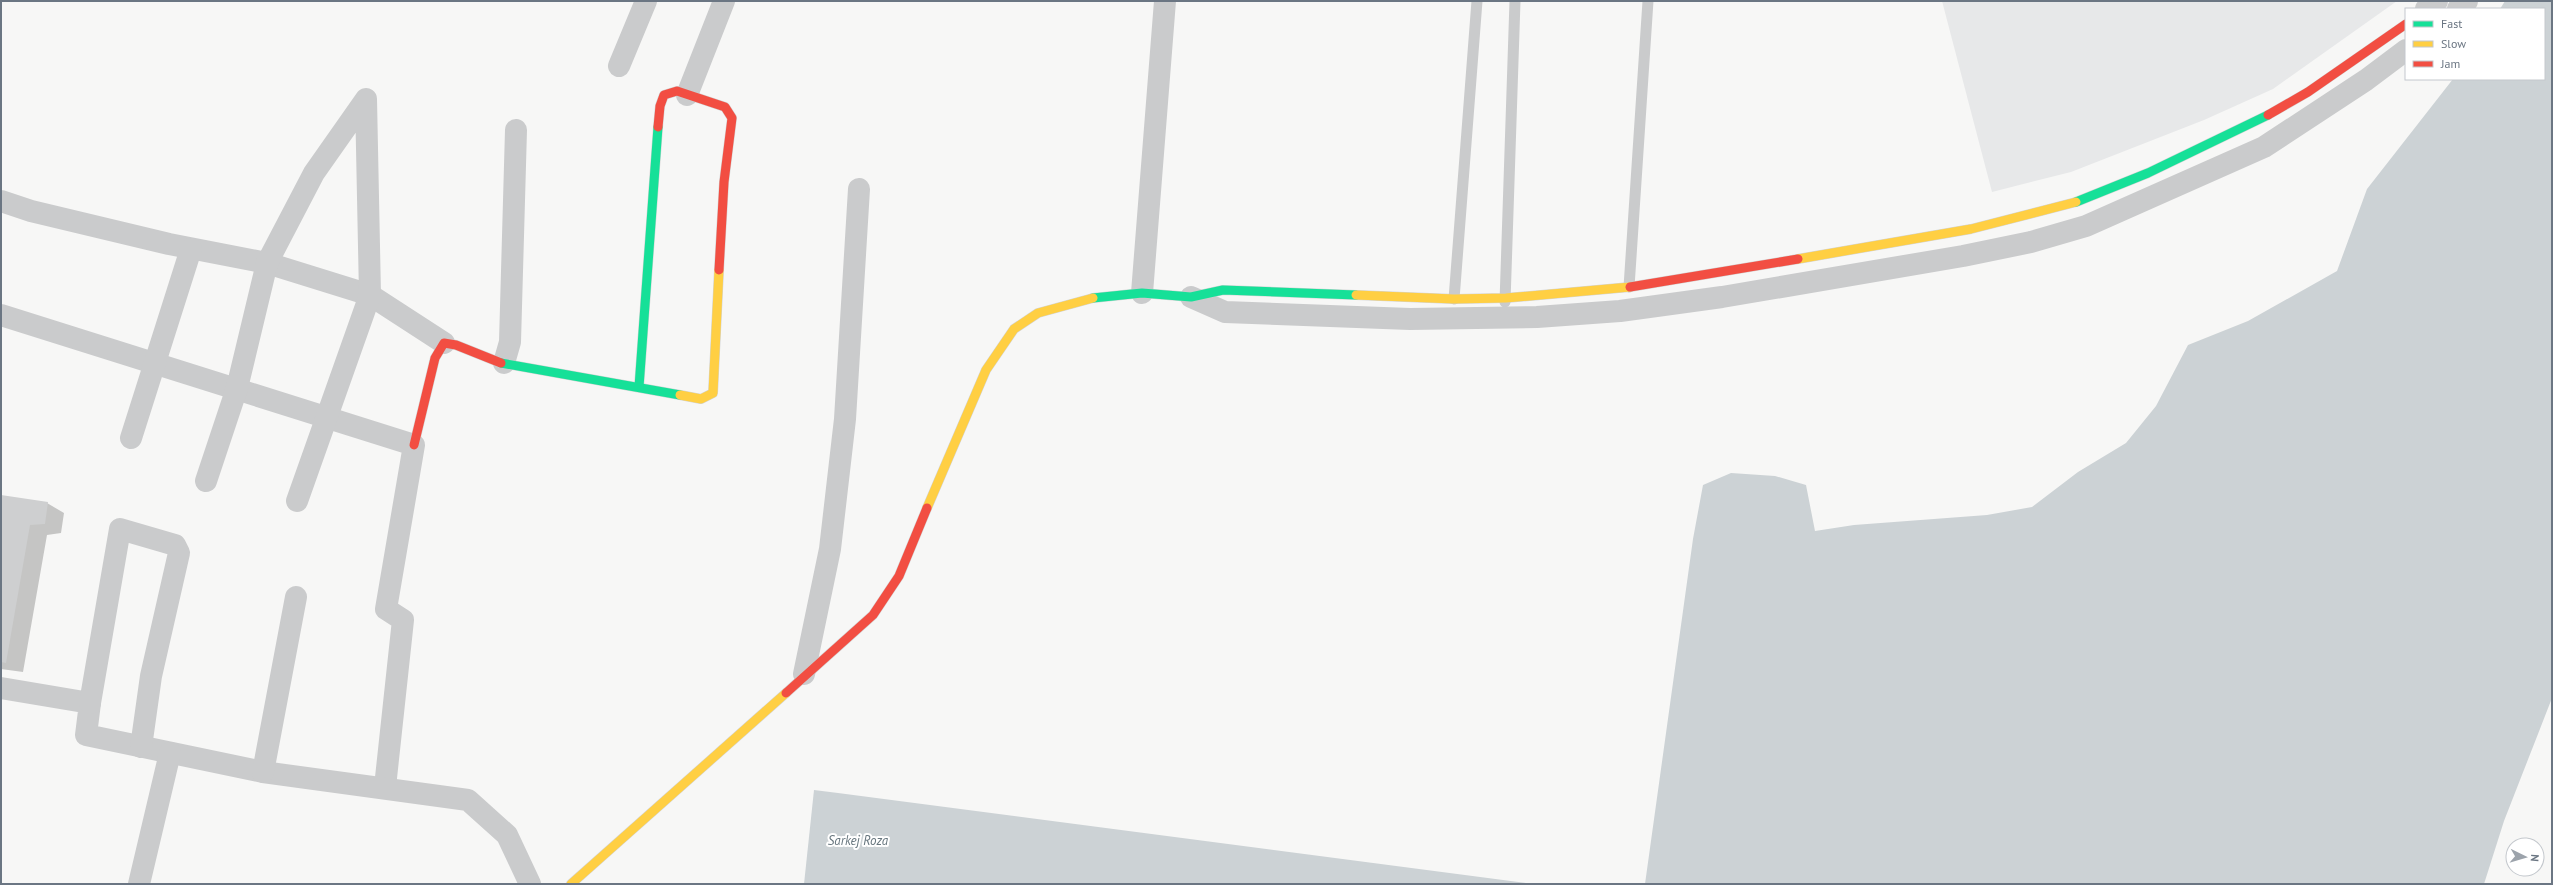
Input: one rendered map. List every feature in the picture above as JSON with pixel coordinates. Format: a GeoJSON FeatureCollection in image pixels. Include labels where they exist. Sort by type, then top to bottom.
{"type":"FeatureCollection","features":[{"type":"Feature","properties":{"kind":"street"},"geometry":{"type":"LineString","coordinates":[[619,66],[646,1]]}},
{"type":"Feature","properties":{"kind":"street"},"geometry":{"type":"LineString","coordinates":[[687,95],[724,1]]}},
{"type":"Feature","properties":{"kind":"street"},"geometry":{"type":"LineString","coordinates":[[1142,293],[1164,1]]}},
{"type":"Feature","properties":{"kind":"street"},"geometry":{"type":"LineString","coordinates":[[2427,8],[2437,1]]}},
{"type":"Feature","properties":{"kind":"street"},"geometry":{"type":"LineString","coordinates":[[2459,8],[2467,1]]}},
{"type":"Feature","properties":{"kind":"street"},"geometry":{"type":"LineString","coordinates":[[571,884],[804,674],[873,615],[899,576],[971,402],[986,370],[1014,329],[1038,313],[1073,302],[1112,294],[1142,293],[1191,297],[1223,290],[1454,299],[1505,308],[1972,230],[2071,204],[2126,182],[2268,117],[2331,77],[2405,25]]}},
{"type":"Feature","properties":{"kind":"street"},"geometry":{"type":"LineString","coordinates":[[1191,297],[1225,312],[1331,316],[1505,308],[1620,311],[1735,294],[1975,253],[2052,236],[2086,226],[2264,147],[2366,80],[2405,51]]}},
{"type":"Feature","properties":{"kind":"street"},"geometry":{"type":"LineString","coordinates":[[1,201],[31,211],[192,249],[267,263],[370,295],[444,343],[504,363],[639,387],[701,400],[713,393],[724,182],[732,118],[725,107],[677,92],[664,95],[660,106],[639,387]]}},
{"type":"Feature","properties":{"kind":"street"},"geometry":{"type":"LineString","coordinates":[[206,481],[237,388],[267,263],[314,173],[366,99],[370,295],[297,501]]}},
{"type":"Feature","properties":{"kind":"street"},"geometry":{"type":"LineString","coordinates":[[504,363],[510,342],[516,130]]}},
{"type":"Feature","properties":{"kind":"street"},"geometry":{"type":"LineString","coordinates":[[2126,182],[2135,205]]}},
{"type":"Feature","properties":{"kind":"street"},"geometry":{"type":"LineString","coordinates":[[804,674],[830,550],[845,419],[860,189]]}},
{"type":"Feature","properties":{"kind":"street"},"geometry":{"type":"LineString","coordinates":[[2047,210],[2052,236]]}},
{"type":"Feature","properties":{"kind":"street"},"geometry":{"type":"LineString","coordinates":[[1972,230],[1975,253]]}},
{"type":"Feature","properties":{"kind":"street"},"geometry":{"type":"LineString","coordinates":[[131,438],[192,249]]}},
{"type":"Feature","properties":{"kind":"street"},"geometry":{"type":"LineString","coordinates":[[1733,271],[1735,294]]}},
{"type":"Feature","properties":{"kind":"street"},"geometry":{"type":"LineString","coordinates":[[1331,316],[1332,294]]}},
{"type":"Feature","properties":{"kind":"street"},"geometry":{"type":"LineString","coordinates":[[1,315],[156,362],[414,445]]}},
{"type":"Feature","properties":{"kind":"street"},"geometry":{"type":"LineString","coordinates":[[385,787],[403,620],[386,609],[414,445],[435,358],[444,343]]}},
{"type":"Feature","properties":{"kind":"street"},"geometry":{"type":"LineString","coordinates":[[141,747],[151,676],[179,552],[175,545],[120,529],[86,735],[141,747],[263,772],[385,787],[468,800],[507,835],[530,884]]}},
{"type":"Feature","properties":{"kind":"street"},"geometry":{"type":"LineString","coordinates":[[263,772],[296,597]]}},
{"type":"Feature","properties":{"kind":"street"},"geometry":{"type":"LineString","coordinates":[[1,688],[90,704]]}},
{"type":"Feature","properties":{"kind":"street"},"geometry":{"type":"LineString","coordinates":[[139,884],[170,753]]}},
{"type":"Feature","properties":{"kind":"lane"},"geometry":{"type":"LineString","coordinates":[[1454,299],[1478,1]]}},
{"type":"Feature","properties":{"kind":"lane"},"geometry":{"type":"LineString","coordinates":[[1505,308],[1515,1]]}},
{"type":"Feature","properties":{"kind":"lane"},"geometry":{"type":"LineString","coordinates":[[1629,287],[1648,1]]}},
{"type":"Feature","properties":{"kind":"shaded area"},"geometry":{"type":"Polygon","coordinates":[[[1942,1],[2397,1],[2273,89],[2204,120],[2071,172],[1992,192],[1942,1]]]}},
{"type":"Feature","properties":{"kind":"water"},"geometry":{"type":"Polygon","coordinates":[[[2505,1],[2552,1],[2552,698],[2504,821],[2484,884],[1645,884],[1693,539],[1703,485],[1731,473],[1775,476],[1806,485],[1815,531],[1854,525],[1987,515],[2032,507],[2078,472],[2126,443],[2156,406],[2188,345],[2248,321],[2337,271],[2367,189],[2452,80],[2545,80],[2545,8],[2501,8],[2505,1]]]}},
{"type":"Feature","properties":{"kind":"water","name":"Sarkej Roza"},"geometry":{"type":"Polygon","coordinates":[[[814,790],[838,793],[1533,884],[804,884],[814,790]]]}},
{"type":"Feature","properties":{"kind":"building"},"geometry":{"type":"Polygon","coordinates":[[[1,495],[48,502],[45,524],[30,525],[6,663],[1,662],[1,495]]]}},
{"type":"Feature","properties":{"kind":"traffic: fast"},"geometry":{"type":"LineString","coordinates":[[2076,202],[2148,173],[2268,115]]}},
{"type":"Feature","properties":{"kind":"traffic: fast"},"geometry":{"type":"LineString","coordinates":[[639,387],[658,127]]}},
{"type":"Feature","properties":{"kind":"traffic: fast"},"geometry":{"type":"LineString","coordinates":[[1093,298],[1142,293],[1191,297],[1223,290],[1356,295]]}},
{"type":"Feature","properties":{"kind":"traffic: fast"},"geometry":{"type":"LineString","coordinates":[[501,363],[680,395]]}},
{"type":"Feature","properties":{"kind":"traffic: slow"},"geometry":{"type":"LineString","coordinates":[[1798,259],[1971,229],[2076,202]]}},
{"type":"Feature","properties":{"kind":"traffic: slow"},"geometry":{"type":"LineString","coordinates":[[680,395],[701,399],[713,393],[719,270]]}},
{"type":"Feature","properties":{"kind":"traffic: slow"},"geometry":{"type":"LineString","coordinates":[[1356,295],[1454,299],[1506,298],[1630,287]]}},
{"type":"Feature","properties":{"kind":"traffic: slow"},"geometry":{"type":"LineString","coordinates":[[927,508],[986,370],[1014,329],[1038,313],[1093,298]]}},
{"type":"Feature","properties":{"kind":"traffic: slow"},"geometry":{"type":"LineString","coordinates":[[571,884],[786,693]]}},
{"type":"Feature","properties":{"kind":"traffic: jam"},"geometry":{"type":"LineString","coordinates":[[2268,115],[2308,92],[2405,25]]}},
{"type":"Feature","properties":{"kind":"traffic: jam"},"geometry":{"type":"LineString","coordinates":[[658,127],[660,106],[664,95],[677,91],[725,107],[732,118],[724,182],[719,270]]}},
{"type":"Feature","properties":{"kind":"traffic: jam"},"geometry":{"type":"LineString","coordinates":[[1630,287],[1798,259]]}},
{"type":"Feature","properties":{"kind":"traffic: jam"},"geometry":{"type":"LineString","coordinates":[[414,445],[435,358],[444,343],[456,345],[501,363]]}},
{"type":"Feature","properties":{"kind":"traffic: jam"},"geometry":{"type":"LineString","coordinates":[[786,693],[873,615],[899,576],[927,508]]}}]}
